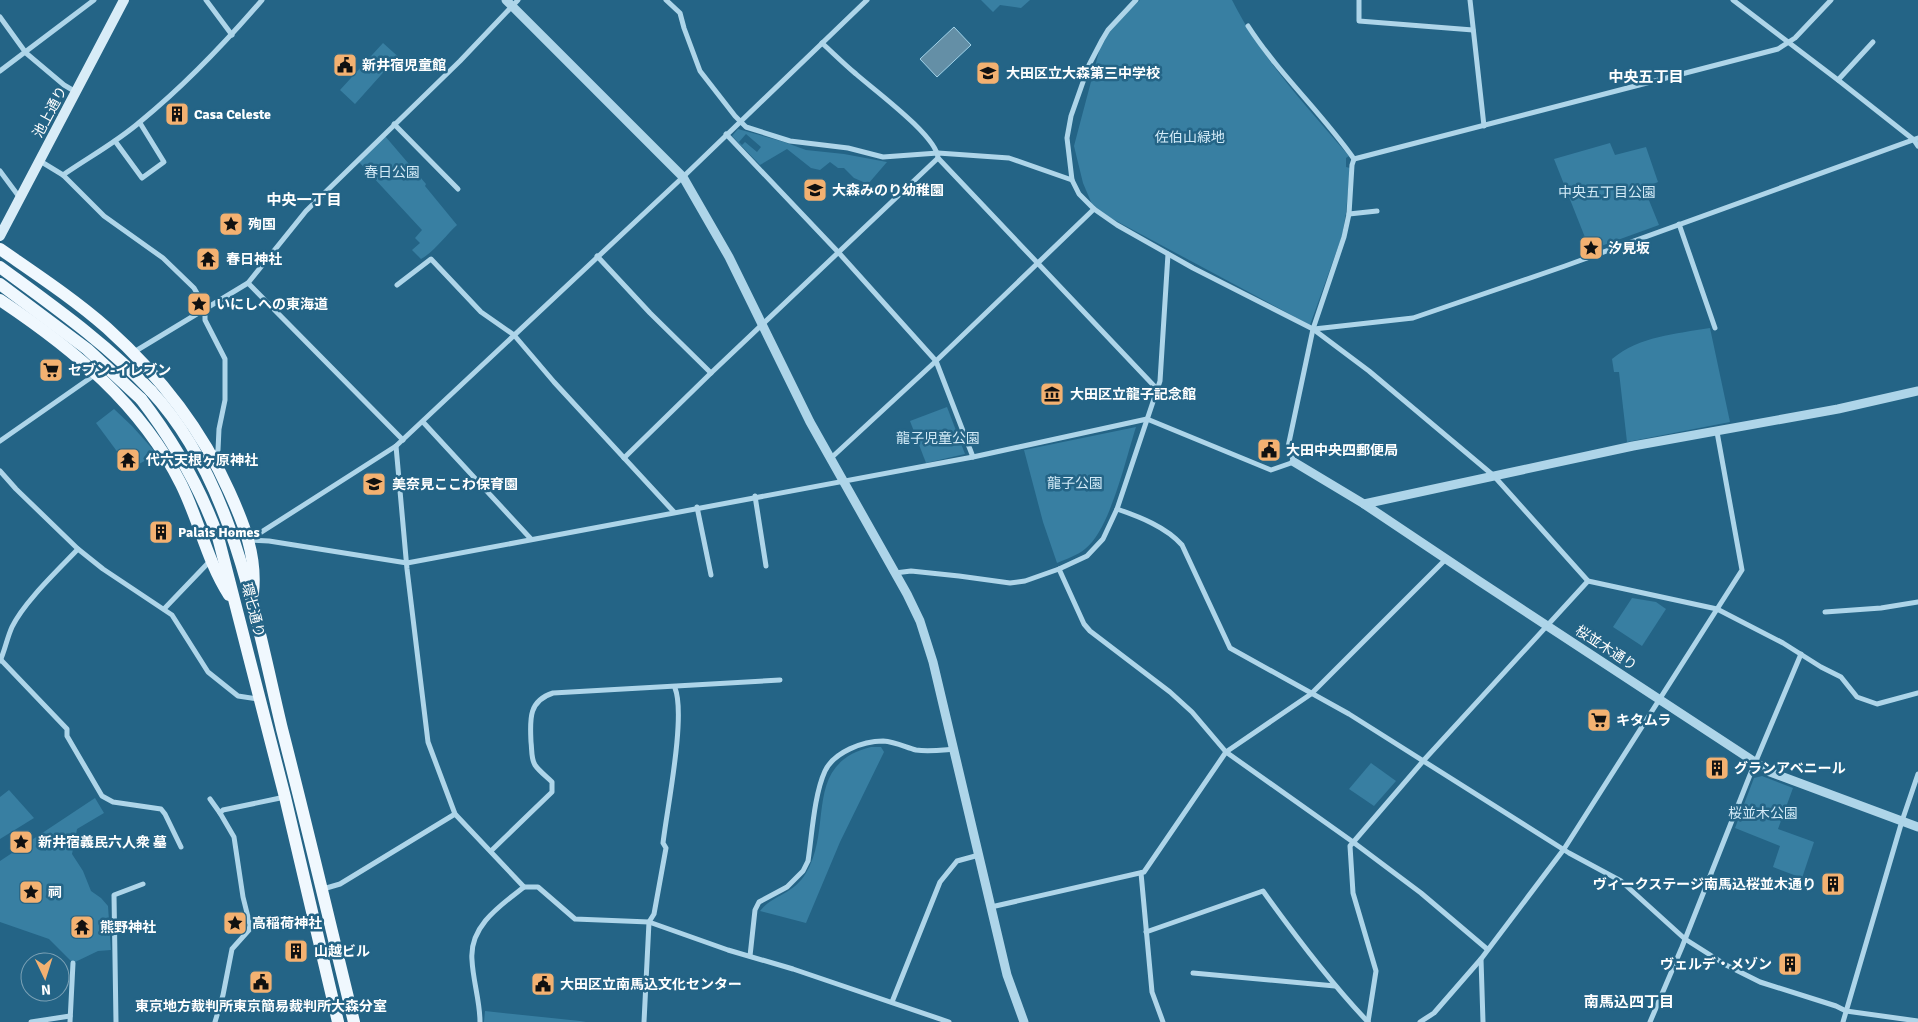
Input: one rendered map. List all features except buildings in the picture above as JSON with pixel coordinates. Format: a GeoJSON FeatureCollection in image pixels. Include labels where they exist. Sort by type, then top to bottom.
{"type":"FeatureCollection","features":[{"type":"Feature","properties":{"kind":"main road","name":"池上通り"},"geometry":{"type":"LineString","coordinates":[[0,236],[124,0]]}},
{"type":"Feature","properties":{"kind":"main road"},"geometry":{"type":"LineString","coordinates":[[0,249],[39,283],[133,352],[177,403],[213,458],[233,498],[249,540],[254,566],[252,605]]}},
{"type":"Feature","properties":{"kind":"main road","name":"環七通り"},"geometry":{"type":"LineString","coordinates":[[0,267],[90,334],[118,358],[146,395],[186,466],[210,514],[222,549],[285,797],[338,1022]]}},
{"type":"Feature","properties":{"kind":"main road","name":"環七通り"},"geometry":{"type":"LineString","coordinates":[[0,284],[146,395],[177,425],[205,472],[224,514],[240,558],[354,1022]]}},
{"type":"Feature","properties":{"kind":"main road"},"geometry":{"type":"LineString","coordinates":[[0,300],[70,351],[96,373],[134,414],[167,459],[192,507],[212,560],[226,590],[237,607]]}},
{"type":"Feature","properties":{"kind":"street"},"geometry":{"type":"LineString","coordinates":[[0,71],[94,0]]}},
{"type":"Feature","properties":{"kind":"street"},"geometry":{"type":"LineString","coordinates":[[206,0],[232,34]]}},
{"type":"Feature","properties":{"kind":"street"},"geometry":{"type":"LineString","coordinates":[[63,175],[140,123],[232,34],[262,0]]}},
{"type":"Feature","properties":{"kind":"street"},"geometry":{"type":"LineString","coordinates":[[666,0],[680,13],[700,71],[746,127],[790,140],[848,148],[883,157],[1009,158],[1072,180]]}},
{"type":"Feature","properties":{"kind":"street"},"geometry":{"type":"LineString","coordinates":[[249,540],[403,440],[683,177],[867,0]]}},
{"type":"Feature","properties":{"kind":"street"},"geometry":{"type":"LineString","coordinates":[[1136,0],[1108,30],[1089,65],[1071,116],[1067,138],[1072,180],[1079,194],[1094,209],[1117,225],[1168,254],[1246,296],[1314,329],[1369,371],[1494,476],[1588,581],[1717,610],[1841,677],[1857,697],[1871,702],[1877,704],[1918,693]]}},
{"type":"Feature","properties":{"kind":"street"},"geometry":{"type":"LineString","coordinates":[[1359,0],[1359,21],[1473,30]]}},
{"type":"Feature","properties":{"kind":"street"},"geometry":{"type":"LineString","coordinates":[[1470,0],[1484,126]]}},
{"type":"Feature","properties":{"kind":"street"},"geometry":{"type":"LineString","coordinates":[[1733,0],[1916,139],[1918,146]]}},
{"type":"Feature","properties":{"kind":"street"},"geometry":{"type":"LineString","coordinates":[[1354,159],[1705,67],[1778,50],[1789,43],[1831,0]]}},
{"type":"Feature","properties":{"kind":"street"},"geometry":{"type":"LineString","coordinates":[[133,352],[248,283],[306,211],[460,61],[512,2],[683,177],[729,257],[810,422],[915,609],[939,683],[1007,975],[1024,1022]]}},
{"type":"Feature","properties":{"kind":"street"},"geometry":{"type":"LineString","coordinates":[[0,17],[26,53],[64,85],[76,92]]}},
{"type":"Feature","properties":{"kind":"street"},"geometry":{"type":"LineString","coordinates":[[1248,26],[1264,50],[1342,142],[1354,159]]}},
{"type":"Feature","properties":{"kind":"street"},"geometry":{"type":"LineString","coordinates":[[1838,80],[1873,42]]}},
{"type":"Feature","properties":{"kind":"street"},"geometry":{"type":"LineString","coordinates":[[822,43],[898,108],[928,139],[938,156],[1157,389]]}},
{"type":"Feature","properties":{"kind":"street"},"geometry":{"type":"LineString","coordinates":[[116,140],[142,178],[164,162],[140,123]]}},
{"type":"Feature","properties":{"kind":"street"},"geometry":{"type":"LineString","coordinates":[[394,124],[458,189]]}},
{"type":"Feature","properties":{"kind":"street"},"geometry":{"type":"LineString","coordinates":[[726,134],[839,253],[936,361],[974,457]]}},
{"type":"Feature","properties":{"kind":"street"},"geometry":{"type":"LineString","coordinates":[[1314,329],[1413,318],[1564,266],[1916,139]]}},
{"type":"Feature","properties":{"kind":"street"},"geometry":{"type":"LineString","coordinates":[[624,458],[938,156]]}},
{"type":"Feature","properties":{"kind":"street"},"geometry":{"type":"LineString","coordinates":[[249,540],[268,541],[407,563],[755,496],[974,457],[1147,419],[1271,470],[1294,462],[1288,447],[1314,329],[1344,237],[1349,214],[1354,159]]}},
{"type":"Feature","properties":{"kind":"street"},"geometry":{"type":"LineString","coordinates":[[40,161],[63,175],[104,216],[163,258],[194,288],[205,309],[205,320],[225,359],[224,400],[219,429],[218,450],[213,458]]}},
{"type":"Feature","properties":{"kind":"street"},"geometry":{"type":"LineString","coordinates":[[0,171],[20,199]]}},
{"type":"Feature","properties":{"kind":"street"},"geometry":{"type":"LineString","coordinates":[[830,459],[936,361],[1094,209]]}},
{"type":"Feature","properties":{"kind":"street"},"geometry":{"type":"LineString","coordinates":[[1349,214],[1377,211]]}},
{"type":"Feature","properties":{"kind":"street"},"geometry":{"type":"LineString","coordinates":[[1679,224],[1715,328]]}},
{"type":"Feature","properties":{"kind":"street"},"geometry":{"type":"LineString","coordinates":[[895,573],[911,571],[1010,583],[1025,581],[1059,569],[1087,556],[1103,540],[1116,509],[1160,381],[1168,254]]}},
{"type":"Feature","properties":{"kind":"street"},"geometry":{"type":"LineString","coordinates":[[597,256],[711,373]]}},
{"type":"Feature","properties":{"kind":"street"},"geometry":{"type":"LineString","coordinates":[[398,284],[431,259],[481,312],[514,335],[554,382],[674,512]]}},
{"type":"Feature","properties":{"kind":"street"},"geometry":{"type":"LineString","coordinates":[[22,315],[26,293],[39,283]]}},
{"type":"Feature","properties":{"kind":"street"},"geometry":{"type":"LineString","coordinates":[[248,283],[403,440]]}},
{"type":"Feature","properties":{"kind":"street"},"geometry":{"type":"LineString","coordinates":[[70,351],[89,341],[95,325]]}},
{"type":"Feature","properties":{"kind":"street"},"geometry":{"type":"LineString","coordinates":[[0,441],[96,373]]}},
{"type":"Feature","properties":{"kind":"street"},"geometry":{"type":"LineString","coordinates":[[1364,504],[1633,446],[1716,432],[1918,391]]}},
{"type":"Feature","properties":{"kind":"street"},"geometry":{"type":"LineString","coordinates":[[423,422],[531,539]]}},
{"type":"Feature","properties":{"kind":"street"},"geometry":{"type":"LineString","coordinates":[[1420,1022],[1434,1013],[1481,959],[1564,849],[1661,701],[1742,570],[1716,432]]}},
{"type":"Feature","properties":{"kind":"street"},"geometry":{"type":"LineString","coordinates":[[396,446],[407,563],[428,742],[455,814],[524,886],[538,887],[575,919],[649,922],[949,1022]]}},
{"type":"Feature","properties":{"kind":"street","name":"桜並木通り"},"geometry":{"type":"LineString","coordinates":[[1294,462],[1364,504],[1770,772],[1918,827]]}},
{"type":"Feature","properties":{"kind":"street"},"geometry":{"type":"LineString","coordinates":[[0,471],[78,549],[103,569],[172,614],[208,672],[238,696],[260,700]]}},
{"type":"Feature","properties":{"kind":"street"},"geometry":{"type":"LineString","coordinates":[[755,496],[766,566]]}},
{"type":"Feature","properties":{"kind":"street"},"geometry":{"type":"LineString","coordinates":[[697,507],[711,575]]}},
{"type":"Feature","properties":{"kind":"street"},"geometry":{"type":"LineString","coordinates":[[1116,509],[1136,516],[1173,535],[1182,545],[1230,648],[1348,714],[1564,849],[1621,882],[1685,939],[1726,965],[1760,982],[1836,1006],[1846,1011],[1918,1021]]}},
{"type":"Feature","properties":{"kind":"street"},"geometry":{"type":"LineString","coordinates":[[78,549],[46,582],[19,615],[12,627],[0,660],[67,730],[67,736],[102,796],[113,802],[161,809],[182,847]]}},
{"type":"Feature","properties":{"kind":"street"},"geometry":{"type":"LineString","coordinates":[[991,907],[1144,872],[1226,752],[1311,694],[1446,559]]}},
{"type":"Feature","properties":{"kind":"street"},"geometry":{"type":"LineString","coordinates":[[164,609],[212,560]]}},
{"type":"Feature","properties":{"kind":"street"},"geometry":{"type":"LineString","coordinates":[[1059,569],[1084,624],[1090,631],[1187,707],[1226,752],[1421,893],[1487,949]]}},
{"type":"Feature","properties":{"kind":"street"},"geometry":{"type":"LineString","coordinates":[[1368,1022],[1376,971],[1352,893],[1350,846],[1424,760],[1588,581]]}},
{"type":"Feature","properties":{"kind":"street"},"geometry":{"type":"LineString","coordinates":[[1825,612],[1881,608],[1918,602]]}},
{"type":"Feature","properties":{"kind":"street"},"geometry":{"type":"LineString","coordinates":[[1650,1022],[1801,654]]}},
{"type":"Feature","properties":{"kind":"street"},"geometry":{"type":"LineString","coordinates":[[491,851],[552,792],[552,782],[535,765],[532,754],[530,717],[534,707],[544,696],[553,693],[675,688],[780,680]]}},
{"type":"Feature","properties":{"kind":"street"},"geometry":{"type":"LineString","coordinates":[[644,1022],[649,922],[654,914],[666,848],[663,843],[677,739],[678,696],[675,688]]}},
{"type":"Feature","properties":{"kind":"street"},"geometry":{"type":"LineString","coordinates":[[750,956],[755,910],[759,902],[787,887],[804,871],[808,861],[820,787],[825,770],[840,754],[854,747],[880,741],[896,742],[917,750],[954,749]]}},
{"type":"Feature","properties":{"kind":"street"},"geometry":{"type":"LineString","coordinates":[[1843,1022],[1902,821],[1918,774]]}},
{"type":"Feature","properties":{"kind":"street"},"geometry":{"type":"LineString","coordinates":[[220,813],[223,810],[285,797]]}},
{"type":"Feature","properties":{"kind":"street"},"geometry":{"type":"LineString","coordinates":[[210,798],[234,837],[243,897],[250,925],[249,930],[232,949],[223,995],[215,1022]]}},
{"type":"Feature","properties":{"kind":"street"},"geometry":{"type":"LineString","coordinates":[[322,889],[340,884],[455,814]]}},
{"type":"Feature","properties":{"kind":"street"},"geometry":{"type":"LineString","coordinates":[[892,1002],[940,882],[957,861],[979,855]]}},
{"type":"Feature","properties":{"kind":"street"},"geometry":{"type":"LineString","coordinates":[[1141,873],[1152,992],[1163,1022]]}},
{"type":"Feature","properties":{"kind":"street"},"geometry":{"type":"LineString","coordinates":[[116,1022],[114,895],[143,884]]}},
{"type":"Feature","properties":{"kind":"street"},"geometry":{"type":"LineString","coordinates":[[480,1022],[480,1010],[471,958],[476,936],[485,920],[494,910],[524,886]]}},
{"type":"Feature","properties":{"kind":"street"},"geometry":{"type":"LineString","coordinates":[[1146,932],[1263,891],[1301,945],[1368,1022]]}},
{"type":"Feature","properties":{"kind":"street"},"geometry":{"type":"LineString","coordinates":[[1481,959],[1484,1022]]}},
{"type":"Feature","properties":{"kind":"street"},"geometry":{"type":"LineString","coordinates":[[31,1022],[70,1019],[73,963]]}},
{"type":"Feature","properties":{"kind":"street"},"geometry":{"type":"LineString","coordinates":[[1193,973],[1335,986]]}},
{"type":"Feature","properties":{"kind":"green space"},"geometry":{"type":"Polygon","coordinates":[[[981,0],[1030,0],[1021,8],[1000,5],[993,12],[981,0]]]}},
{"type":"Feature","properties":{"kind":"green space","name":"佐伯山緑地"},"geometry":{"type":"Polygon","coordinates":[[[1140,0],[1232,0],[1271,62],[1349,156],[1346,158],[1346,167],[1350,168],[1342,236],[1310,325],[1094,209],[1083,183],[1074,146],[1102,40],[1108,30],[1140,0]]]}},
{"type":"Feature","properties":{"kind":"green space"},"geometry":{"type":"Polygon","coordinates":[[[383,43],[403,61],[394,71],[389,66],[355,104],[340,90],[383,43]]]}},
{"type":"Feature","properties":{"kind":"green space"},"geometry":{"type":"Polygon","coordinates":[[[738,129],[806,150],[844,154],[887,162],[868,184],[854,178],[844,168],[838,168],[830,162],[820,170],[811,168],[787,149],[760,165],[732,136],[738,129]],[[746,134],[739,142],[742,145],[745,142],[757,152],[761,147],[746,134]]]}},
{"type":"Feature","properties":{"kind":"green space","name":"春日公園"},"geometry":{"type":"Polygon","coordinates":[[[385,136],[426,184],[425,186],[457,225],[435,248],[421,259],[412,250],[420,243],[415,238],[422,230],[359,162],[385,136]]]}},
{"type":"Feature","properties":{"kind":"green space","name":"中央五丁目公園"},"geometry":{"type":"Polygon","coordinates":[[[1610,143],[1615,155],[1646,147],[1658,182],[1644,188],[1659,225],[1590,250],[1554,159],[1610,143]]]}},
{"type":"Feature","properties":{"kind":"green space"},"geometry":{"type":"Polygon","coordinates":[[[1710,328],[1730,422],[1627,442],[1619,372],[1614,372],[1612,359],[1634,345],[1658,337],[1710,328]]]}},
{"type":"Feature","properties":{"kind":"green space","name":"龍子児童公園"},"geometry":{"type":"Polygon","coordinates":[[[947,407],[965,454],[926,463],[910,421],[947,407]]]}},
{"type":"Feature","properties":{"kind":"green space"},"geometry":{"type":"Polygon","coordinates":[[[114,409],[157,454],[130,469],[96,423],[114,409]]]}},
{"type":"Feature","properties":{"kind":"green space","name":"龍子公園"},"geometry":{"type":"Polygon","coordinates":[[[1136,427],[1116,492],[1094,540],[1085,549],[1057,563],[1043,522],[1024,450],[1136,427]]]}},
{"type":"Feature","properties":{"kind":"green space"},"geometry":{"type":"Polygon","coordinates":[[[1632,598],[1656,602],[1666,609],[1642,646],[1613,627],[1632,598]]]}},
{"type":"Feature","properties":{"kind":"green space"},"geometry":{"type":"Polygon","coordinates":[[[871,747],[881,747],[884,752],[840,842],[806,923],[760,911],[770,901],[795,886],[806,873],[814,855],[827,782],[836,767],[850,755],[871,747]]]}},
{"type":"Feature","properties":{"kind":"green space"},"geometry":{"type":"Polygon","coordinates":[[[1371,763],[1396,781],[1374,806],[1349,789],[1371,763]]]}},
{"type":"Feature","properties":{"kind":"green space","name":"桜並木公園"},"geometry":{"type":"Polygon","coordinates":[[[1762,776],[1793,788],[1778,829],[1814,842],[1802,878],[1773,867],[1780,846],[1735,828],[1754,778],[1762,776]]]}},
{"type":"Feature","properties":{"kind":"green space"},"geometry":{"type":"Polygon","coordinates":[[[9,790],[34,818],[0,839],[0,797],[9,790]]]}},
{"type":"Feature","properties":{"kind":"green space"},"geometry":{"type":"Polygon","coordinates":[[[95,798],[104,813],[77,829],[72,854],[83,871],[91,891],[108,906],[111,950],[98,951],[73,963],[70,960],[70,952],[62,952],[49,939],[0,922],[0,861],[95,798]]]}},
{"type":"Feature","properties":{"kind":"green space"},"geometry":{"type":"Polygon","coordinates":[[[485,1011],[580,1021],[586,1022],[484,1022],[485,1011]]]}},
{"type":"Feature","properties":{"kind":"shaded area"},"geometry":{"type":"Polygon","coordinates":[[[954,27],[971,45],[937,77],[920,59],[954,27]]]}},
{"type":"Feature","properties":{"kind":"place","name":"新井宿児童館"},"geometry":{"type":"Point","coordinates":[345,65]}},
{"type":"Feature","properties":{"kind":"place","name":"大田区立大森第三中学校"},"geometry":{"type":"Point","coordinates":[988,73]}},
{"type":"Feature","properties":{"kind":"place","name":"Casa Celeste"},"geometry":{"type":"Point","coordinates":[177,114]}},
{"type":"Feature","properties":{"kind":"place","name":"大森みのり幼稚園"},"geometry":{"type":"Point","coordinates":[815,190]}},
{"type":"Feature","properties":{"kind":"place","name":"殉国"},"geometry":{"type":"Point","coordinates":[231,224]}},
{"type":"Feature","properties":{"kind":"place","name":"汐見坂"},"geometry":{"type":"Point","coordinates":[1591,248]}},
{"type":"Feature","properties":{"kind":"place","name":"春日神社"},"geometry":{"type":"Point","coordinates":[208,259]}},
{"type":"Feature","properties":{"kind":"place","name":"いにしへの東海道"},"geometry":{"type":"Point","coordinates":[199,304]}},
{"type":"Feature","properties":{"kind":"place","name":"セブン-イレブン"},"geometry":{"type":"Point","coordinates":[51,370]}},
{"type":"Feature","properties":{"kind":"place","name":"大田区立龍子記念館"},"geometry":{"type":"Point","coordinates":[1052,394]}},
{"type":"Feature","properties":{"kind":"place","name":"大田中央四郵便局"},"geometry":{"type":"Point","coordinates":[1269,450]}},
{"type":"Feature","properties":{"kind":"place","name":"代六天根ヶ原神社"},"geometry":{"type":"Point","coordinates":[128,460]}},
{"type":"Feature","properties":{"kind":"place","name":"美奈見ここわ保育園"},"geometry":{"type":"Point","coordinates":[374,484]}},
{"type":"Feature","properties":{"kind":"place","name":"Palais Homes"},"geometry":{"type":"Point","coordinates":[161,532]}},
{"type":"Feature","properties":{"kind":"place","name":"キタムラ"},"geometry":{"type":"Point","coordinates":[1599,720]}},
{"type":"Feature","properties":{"kind":"place","name":"グランアベニール"},"geometry":{"type":"Point","coordinates":[1717,768]}},
{"type":"Feature","properties":{"kind":"place","name":"新井宿義民六人衆 墓"},"geometry":{"type":"Point","coordinates":[21,842]}},
{"type":"Feature","properties":{"kind":"place","name":"ヴィークステージ南馬込桜並木通り"},"geometry":{"type":"Point","coordinates":[1833,884]}},
{"type":"Feature","properties":{"kind":"place","name":"祠"},"geometry":{"type":"Point","coordinates":[31,892]}},
{"type":"Feature","properties":{"kind":"place","name":"高稲荷神社"},"geometry":{"type":"Point","coordinates":[235,923]}},
{"type":"Feature","properties":{"kind":"place","name":"熊野神社"},"geometry":{"type":"Point","coordinates":[82,927]}},
{"type":"Feature","properties":{"kind":"place","name":"山越ビル"},"geometry":{"type":"Point","coordinates":[296,951]}},
{"type":"Feature","properties":{"kind":"place","name":"ヴェルデ・メゾン"},"geometry":{"type":"Point","coordinates":[1790,964]}},
{"type":"Feature","properties":{"kind":"place","name":"東京地方裁判所東京簡易裁判所大森分室"},"geometry":{"type":"Point","coordinates":[261,982]}},
{"type":"Feature","properties":{"kind":"place","name":"大田区立南馬込文化センター"},"geometry":{"type":"Point","coordinates":[543,984]}},
{"type":"Feature","properties":{"kind":"district","name":"中央五丁目"},"geometry":{"type":"Point","coordinates":[1646,77]}},
{"type":"Feature","properties":{"kind":"district","name":"中央一丁目"},"geometry":{"type":"Point","coordinates":[304,200]}},
{"type":"Feature","properties":{"kind":"district","name":"南馬込四丁目"},"geometry":{"type":"Point","coordinates":[1629,1002]}}]}
